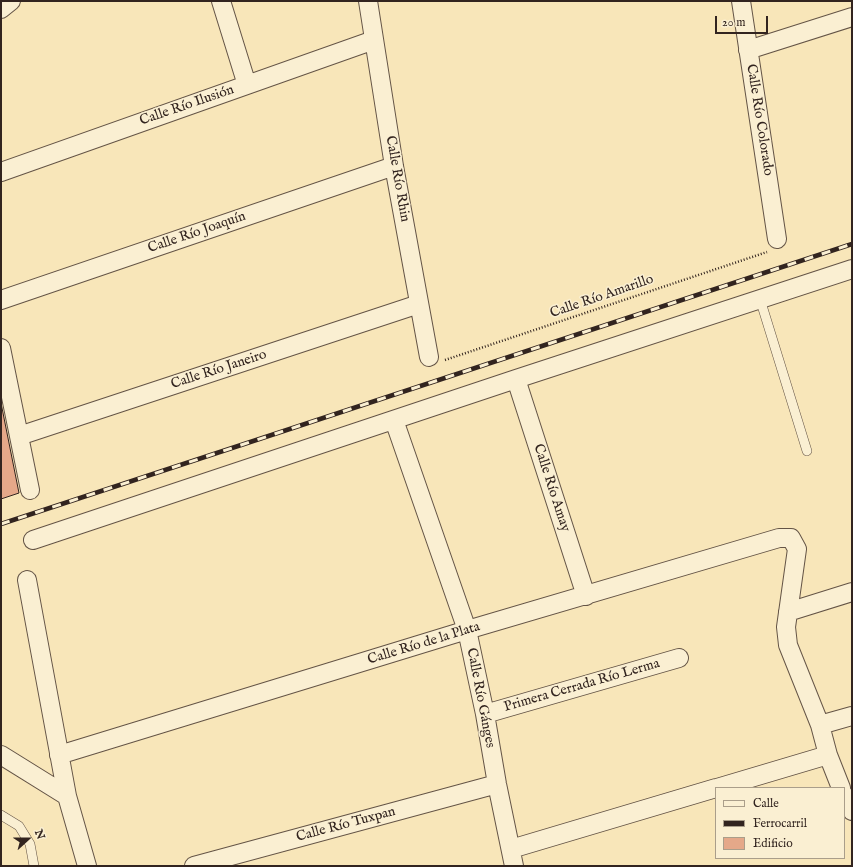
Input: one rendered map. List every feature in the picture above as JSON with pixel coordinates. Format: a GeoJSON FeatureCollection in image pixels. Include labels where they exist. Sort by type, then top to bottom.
{"type":"FeatureCollection","features":[{"type":"Feature","properties":{"kind":"street"},"geometry":{"type":"LineString","coordinates":[[1,9],[11,1]]}},
{"type":"Feature","properties":{"kind":"street"},"geometry":{"type":"LineString","coordinates":[[220,1],[247,85]]}},
{"type":"Feature","properties":{"kind":"street","name":"Calle Río Rhin"},"geometry":{"type":"LineString","coordinates":[[368,1],[394,166],[430,357]]}},
{"type":"Feature","properties":{"kind":"street","name":"Calle Río Colorado"},"geometry":{"type":"LineString","coordinates":[[741,1],[777,239]]}},
{"type":"Feature","properties":{"kind":"street"},"geometry":{"type":"LineString","coordinates":[[748,50],[852,17]]}},
{"type":"Feature","properties":{"kind":"street","name":"Calle Río Ilusión"},"geometry":{"type":"LineString","coordinates":[[1,172],[374,40]]}},
{"type":"Feature","properties":{"kind":"street","name":"Calle Río Joaquín"},"geometry":{"type":"LineString","coordinates":[[1,300],[394,166]]}},
{"type":"Feature","properties":{"kind":"street"},"geometry":{"type":"LineString","coordinates":[[33,540],[852,269]]}},
{"type":"Feature","properties":{"kind":"street","name":"Calle Río Janeiro"},"geometry":{"type":"LineString","coordinates":[[19,436],[419,304]]}},
{"type":"Feature","properties":{"kind":"street"},"geometry":{"type":"LineString","coordinates":[[1,348],[30,490]]}},
{"type":"Feature","properties":{"kind":"street","name":"Calle Río Amay"},"geometry":{"type":"LineString","coordinates":[[516,379],[586,596]]}},
{"type":"Feature","properties":{"kind":"street","name":"Calle Río Gánges"},"geometry":{"type":"LineString","coordinates":[[394,420],[467,630],[485,714],[512,858]]}},
{"type":"Feature","properties":{"kind":"street","name":"Calle Río de la Plata"},"geometry":{"type":"LineString","coordinates":[[59,755],[467,630],[779,538],[791,538],[797,549],[788,612]]}},
{"type":"Feature","properties":{"kind":"street"},"geometry":{"type":"LineString","coordinates":[[27,580],[67,796],[87,866]]}},
{"type":"Feature","properties":{"kind":"street"},"geometry":{"type":"LineString","coordinates":[[841,787],[828,755],[820,725],[788,645],[786,627],[788,612],[852,592]]}},
{"type":"Feature","properties":{"kind":"street","name":"Primera Cerrada Río Lerma"},"geometry":{"type":"LineString","coordinates":[[485,714],[679,658]]}},
{"type":"Feature","properties":{"kind":"street"},"geometry":{"type":"LineString","coordinates":[[820,725],[852,716]]}},
{"type":"Feature","properties":{"kind":"street"},"geometry":{"type":"LineString","coordinates":[[1,755],[67,796]]}},
{"type":"Feature","properties":{"kind":"street"},"geometry":{"type":"LineString","coordinates":[[719,787],[828,755]]}},
{"type":"Feature","properties":{"kind":"street","name":"Calle Río Tuxpan"},"geometry":{"type":"LineString","coordinates":[[194,866],[497,784]]}},
{"type":"Feature","properties":{"kind":"street"},"geometry":{"type":"LineString","coordinates":[[512,858],[715,788]]}},
{"type":"Feature","properties":{"kind":"street"},"geometry":{"type":"LineString","coordinates":[[845,797],[852,811]]}},
{"type":"Feature","properties":{"kind":"lane"},"geometry":{"type":"LineString","coordinates":[[760,299],[807,450]]}},
{"type":"Feature","properties":{"kind":"lane"},"geometry":{"type":"LineString","coordinates":[[1,815],[19,826],[30,844],[34,866]]}},
{"type":"Feature","properties":{"kind":"path","name":"Calle Río Amarillo"},"geometry":{"type":"LineString","coordinates":[[430,357],[432,361],[438,363],[766,252],[774,246],[777,239]]}},
{"type":"Feature","properties":{"kind":"building"},"geometry":{"type":"Polygon","coordinates":[[[1,403],[19,493],[1,499],[1,403]]]}},
{"type":"Feature","properties":{"kind":"railway"},"geometry":{"type":"LineString","coordinates":[[1,524],[852,244]]}}]}
